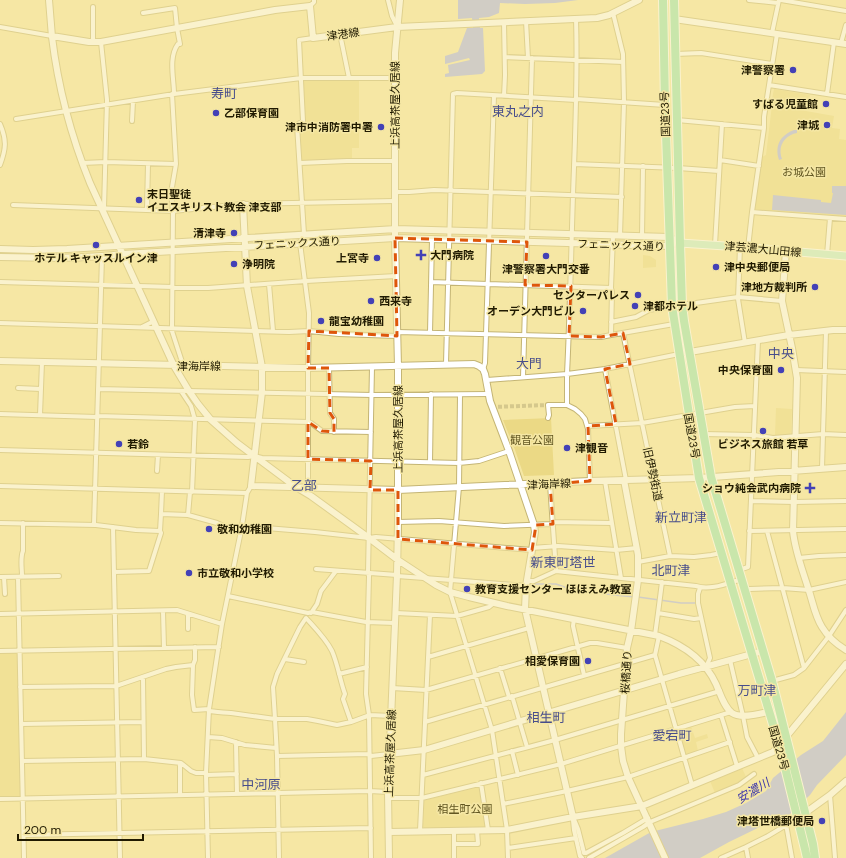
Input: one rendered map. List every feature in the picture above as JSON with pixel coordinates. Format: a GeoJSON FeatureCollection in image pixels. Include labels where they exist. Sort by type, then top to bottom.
{"type":"FeatureCollection","features":[{"type":"Feature","properties":{"kind":"highway","name":"国道23号"},"geometry":{"type":"LineString","coordinates":[[663,0],[669,246],[672,306],[699,478],[780,748],[807,858]]}},
{"type":"Feature","properties":{"kind":"highway","name":"国道23号"},"geometry":{"type":"LineString","coordinates":[[674,0],[680,243],[684,321],[711,477],[772,681],[813,844],[815,858]]}},
{"type":"Feature","properties":{"kind":"main road","name":"津芸濃大山田線"},"geometry":{"type":"LineString","coordinates":[[680,243],[846,256]]}},
{"type":"Feature","properties":{"kind":"street"},"geometry":{"type":"LineString","coordinates":[[49,0],[52,36],[66,112],[82,163],[174,366],[189,391],[212,420],[225,433],[296,487],[311,496],[398,560],[436,585],[450,592],[469,598],[657,636],[669,640],[685,649],[706,667],[715,680],[726,705],[731,712],[743,716],[768,712]]}},
{"type":"Feature","properties":{"kind":"street"},"geometry":{"type":"LineString","coordinates":[[0,27],[52,36],[101,42],[275,10],[310,6],[314,0]]}},
{"type":"Feature","properties":{"kind":"street"},"geometry":{"type":"LineString","coordinates":[[388,0],[392,16],[397,27]]}},
{"type":"Feature","properties":{"kind":"street","name":"上浜高茶屋久居線"},"geometry":{"type":"LineString","coordinates":[[389,858],[389,754],[398,560],[395,53],[400,0]]}},
{"type":"Feature","properties":{"kind":"street","name":"津港線"},"geometry":{"type":"LineString","coordinates":[[310,6],[314,38],[397,27],[597,18],[604,17],[639,0]]}},
{"type":"Feature","properties":{"kind":"street"},"geometry":{"type":"LineString","coordinates":[[749,0],[779,1],[846,11]]}},
{"type":"Feature","properties":{"kind":"street"},"geometry":{"type":"LineString","coordinates":[[748,248],[779,1]]}},
{"type":"Feature","properties":{"kind":"street"},"geometry":{"type":"LineString","coordinates":[[93,7],[93,42]]}},
{"type":"Feature","properties":{"kind":"street"},"geometry":{"type":"LineString","coordinates":[[143,13],[175,8],[180,44],[178,44],[172,57],[176,164],[171,193],[173,211],[173,287],[171,328],[183,365]]}},
{"type":"Feature","properties":{"kind":"street"},"geometry":{"type":"LineString","coordinates":[[613,13],[623,52],[624,102],[620,236]]}},
{"type":"Feature","properties":{"kind":"street"},"geometry":{"type":"LineString","coordinates":[[567,403],[577,59],[576,19]]}},
{"type":"Feature","properties":{"kind":"street"},"geometry":{"type":"LineString","coordinates":[[674,19],[844,44],[846,24]]}},
{"type":"Feature","properties":{"kind":"street"},"geometry":{"type":"LineString","coordinates":[[523,377],[530,97],[530,58],[526,21]]}},
{"type":"Feature","properties":{"kind":"street"},"geometry":{"type":"LineString","coordinates":[[504,22],[504,96]]}},
{"type":"Feature","properties":{"kind":"street"},"geometry":{"type":"LineString","coordinates":[[340,34],[349,78]]}},
{"type":"Feature","properties":{"kind":"street"},"geometry":{"type":"LineString","coordinates":[[308,487],[309,313],[300,243],[304,234],[297,125],[303,121],[299,40],[314,38]]}},
{"type":"Feature","properties":{"kind":"street"},"geometry":{"type":"LineString","coordinates":[[101,42],[106,105],[103,208]]}},
{"type":"Feature","properties":{"kind":"street"},"geometry":{"type":"LineString","coordinates":[[827,94],[834,42]]}},
{"type":"Feature","properties":{"kind":"street"},"geometry":{"type":"LineString","coordinates":[[675,54],[701,54],[772,64]]}},
{"type":"Feature","properties":{"kind":"street"},"geometry":{"type":"LineString","coordinates":[[505,57],[623,62]]}},
{"type":"Feature","properties":{"kind":"street"},"geometry":{"type":"LineString","coordinates":[[16,119],[173,94],[301,78],[395,78]]}},
{"type":"Feature","properties":{"kind":"street"},"geometry":{"type":"LineString","coordinates":[[769,85],[846,97]]}},
{"type":"Feature","properties":{"kind":"street"},"geometry":{"type":"LineString","coordinates":[[446,364],[454,94],[576,99],[665,105]]}},
{"type":"Feature","properties":{"kind":"street"},"geometry":{"type":"LineString","coordinates":[[494,96],[485,363],[483,369],[486,374],[490,401],[510,451],[534,525],[535,532],[526,584],[525,609],[573,817],[574,830],[582,858]]}},
{"type":"Feature","properties":{"kind":"street"},"geometry":{"type":"LineString","coordinates":[[132,121],[133,101]]}},
{"type":"Feature","properties":{"kind":"street"},"geometry":{"type":"LineString","coordinates":[[677,120],[764,128]]}},
{"type":"Feature","properties":{"kind":"street"},"geometry":{"type":"LineString","coordinates":[[0,124],[5,139],[3,156],[0,165]]}},
{"type":"Feature","properties":{"kind":"street"},"geometry":{"type":"LineString","coordinates":[[714,245],[722,124]]}},
{"type":"Feature","properties":{"kind":"street"},"geometry":{"type":"LineString","coordinates":[[720,160],[759,166]]}},
{"type":"Feature","properties":{"kind":"street"},"geometry":{"type":"LineString","coordinates":[[300,163],[347,161],[395,162]]}},
{"type":"Feature","properties":{"kind":"street"},"geometry":{"type":"LineString","coordinates":[[82,163],[176,164]]}},
{"type":"Feature","properties":{"kind":"street"},"geometry":{"type":"LineString","coordinates":[[147,209],[148,164]]}},
{"type":"Feature","properties":{"kind":"street"},"geometry":{"type":"LineString","coordinates":[[574,164],[667,167],[719,171]]}},
{"type":"Feature","properties":{"kind":"street"},"geometry":{"type":"LineString","coordinates":[[642,237],[643,166]]}},
{"type":"Feature","properties":{"kind":"street"},"geometry":{"type":"LineString","coordinates":[[395,192],[434,190],[622,196]]}},
{"type":"Feature","properties":{"kind":"street"},"geometry":{"type":"LineString","coordinates":[[12,205],[173,211],[243,204],[395,201]]}},
{"type":"Feature","properties":{"kind":"street"},"geometry":{"type":"LineString","coordinates":[[208,858],[206,774],[209,710],[222,624],[247,494],[250,486],[262,392],[262,367],[247,286],[243,204]]}},
{"type":"Feature","properties":{"kind":"street"},"geometry":{"type":"LineString","coordinates":[[752,212],[846,219]]}},
{"type":"Feature","properties":{"kind":"street"},"geometry":{"type":"LineString","coordinates":[[827,255],[830,218]]}},
{"type":"Feature","properties":{"kind":"street","name":"フェニックス通り"},"geometry":{"type":"LineString","coordinates":[[0,249],[54,249],[396,229],[669,237],[680,243]]}},
{"type":"Feature","properties":{"kind":"street"},"geometry":{"type":"LineString","coordinates":[[610,335],[613,236]]}},
{"type":"Feature","properties":{"kind":"street","name":"フェニックス通り"},"geometry":{"type":"LineString","coordinates":[[0,258],[102,257],[123,254],[395,238],[669,246],[680,243]]}},
{"type":"Feature","properties":{"kind":"street"},"geometry":{"type":"LineString","coordinates":[[430,333],[432,239]]}},
{"type":"Feature","properties":{"kind":"street"},"geometry":{"type":"LineString","coordinates":[[740,247],[738,297],[745,343]]}},
{"type":"Feature","properties":{"kind":"street"},"geometry":{"type":"LineString","coordinates":[[786,251],[782,301],[796,370],[797,382],[794,541],[819,622],[836,644],[846,650]]}},
{"type":"Feature","properties":{"kind":"street"},"geometry":{"type":"LineString","coordinates":[[94,525],[102,257]]}},
{"type":"Feature","properties":{"kind":"street"},"geometry":{"type":"LineString","coordinates":[[0,282],[208,288],[396,276]]}},
{"type":"Feature","properties":{"kind":"street"},"geometry":{"type":"LineString","coordinates":[[431,282],[611,288]]}},
{"type":"Feature","properties":{"kind":"street"},"geometry":{"type":"LineString","coordinates":[[269,284],[272,331]]}},
{"type":"Feature","properties":{"kind":"street"},"geometry":{"type":"LineString","coordinates":[[682,305],[738,297],[782,301]]}},
{"type":"Feature","properties":{"kind":"street"},"geometry":{"type":"LineString","coordinates":[[611,322],[636,317],[649,310],[672,306]]}},
{"type":"Feature","properties":{"kind":"street"},"geometry":{"type":"LineString","coordinates":[[0,323],[140,328],[156,324],[171,328],[309,331],[340,334],[430,333],[601,337],[674,324]]}},
{"type":"Feature","properties":{"kind":"street"},"geometry":{"type":"LineString","coordinates":[[487,380],[567,374],[605,369],[690,352],[789,335],[846,330]]}},
{"type":"Feature","properties":{"kind":"street"},"geometry":{"type":"LineString","coordinates":[[822,468],[826,331]]}},
{"type":"Feature","properties":{"kind":"street","name":"旧伊勢街道"},"geometry":{"type":"LineString","coordinates":[[623,333],[670,556]]}},
{"type":"Feature","properties":{"kind":"street"},"geometry":{"type":"LineString","coordinates":[[739,570],[748,567],[758,341]]}},
{"type":"Feature","properties":{"kind":"street","name":"津海岸線"},"geometry":{"type":"LineString","coordinates":[[0,361],[308,368],[474,364],[483,369]]}},
{"type":"Feature","properties":{"kind":"street"},"geometry":{"type":"LineString","coordinates":[[40,415],[42,362]]}},
{"type":"Feature","properties":{"kind":"street"},"geometry":{"type":"LineString","coordinates":[[372,367],[372,436],[370,461],[369,576],[366,667],[366,694],[369,716],[372,858]]}},
{"type":"Feature","properties":{"kind":"street"},"geometry":{"type":"LineString","coordinates":[[329,368],[330,413],[334,419],[334,432]]}},
{"type":"Feature","properties":{"kind":"street"},"geometry":{"type":"LineString","coordinates":[[605,369],[625,480]]}},
{"type":"Feature","properties":{"kind":"street"},"geometry":{"type":"LineString","coordinates":[[796,370],[846,372]]}},
{"type":"Feature","properties":{"kind":"street"},"geometry":{"type":"LineString","coordinates":[[18,388],[41,389]]}},
{"type":"Feature","properties":{"kind":"street"},"geometry":{"type":"LineString","coordinates":[[98,389],[372,395],[488,394]]}},
{"type":"Feature","properties":{"kind":"street"},"geometry":{"type":"LineString","coordinates":[[181,391],[191,406],[195,420],[191,492],[188,515]]}},
{"type":"Feature","properties":{"kind":"street"},"geometry":{"type":"LineString","coordinates":[[430,394],[430,462]]}},
{"type":"Feature","properties":{"kind":"street"},"geometry":{"type":"LineString","coordinates":[[460,395],[459,487],[450,592],[492,730],[507,830],[508,858]]}},
{"type":"Feature","properties":{"kind":"street"},"geometry":{"type":"LineString","coordinates":[[548,418],[548,405],[567,403],[581,414],[588,426],[590,481]]}},
{"type":"Feature","properties":{"kind":"street"},"geometry":{"type":"LineString","coordinates":[[588,426],[642,423],[735,407],[755,406]]}},
{"type":"Feature","properties":{"kind":"street"},"geometry":{"type":"LineString","coordinates":[[0,414],[308,422],[322,431],[371,432]]}},
{"type":"Feature","properties":{"kind":"street"},"geometry":{"type":"LineString","coordinates":[[703,434],[772,438],[823,434],[846,435]]}},
{"type":"Feature","properties":{"kind":"street"},"geometry":{"type":"LineString","coordinates":[[0,450],[459,463],[479,461],[510,451]]}},
{"type":"Feature","properties":{"kind":"street"},"geometry":{"type":"LineString","coordinates":[[157,471],[158,454]]}},
{"type":"Feature","properties":{"kind":"street","name":"津海岸線"},"geometry":{"type":"LineString","coordinates":[[250,486],[398,490],[590,481],[699,478],[846,467]]}},
{"type":"Feature","properties":{"kind":"street","name":"桜橋通り"},"geometry":{"type":"LineString","coordinates":[[625,480],[637,548],[638,580],[631,631],[627,648],[621,746],[623,761],[628,777],[649,820],[665,858]]}},
{"type":"Feature","properties":{"kind":"street"},"geometry":{"type":"LineString","coordinates":[[605,481],[621,578]]}},
{"type":"Feature","properties":{"kind":"street"},"geometry":{"type":"LineString","coordinates":[[550,484],[556,571]]}},
{"type":"Feature","properties":{"kind":"street"},"geometry":{"type":"LineString","coordinates":[[0,486],[247,494]]}},
{"type":"Feature","properties":{"kind":"street"},"geometry":{"type":"LineString","coordinates":[[114,572],[149,571],[161,533],[162,491]]}},
{"type":"Feature","properties":{"kind":"street"},"geometry":{"type":"LineString","coordinates":[[751,501],[846,501]]}},
{"type":"Feature","properties":{"kind":"street"},"geometry":{"type":"LineString","coordinates":[[161,514],[188,515],[217,523],[240,533]]}},
{"type":"Feature","properties":{"kind":"street"},"geometry":{"type":"LineString","coordinates":[[398,522],[439,521],[504,526],[553,523],[612,523]]}},
{"type":"Feature","properties":{"kind":"street"},"geometry":{"type":"LineString","coordinates":[[0,523],[94,525],[160,531]]}},
{"type":"Feature","properties":{"kind":"street"},"geometry":{"type":"LineString","coordinates":[[23,523],[19,614],[24,858]]}},
{"type":"Feature","properties":{"kind":"street"},"geometry":{"type":"LineString","coordinates":[[242,526],[369,538],[376,537],[532,549],[554,546],[616,550],[637,548]]}},
{"type":"Feature","properties":{"kind":"street"},"geometry":{"type":"LineString","coordinates":[[113,527],[120,858]]}},
{"type":"Feature","properties":{"kind":"street"},"geometry":{"type":"LineString","coordinates":[[750,531],[846,529]]}},
{"type":"Feature","properties":{"kind":"street"},"geometry":{"type":"LineString","coordinates":[[767,531],[804,668]]}},
{"type":"Feature","properties":{"kind":"street"},"geometry":{"type":"LineString","coordinates":[[638,562],[670,556],[694,557],[722,553]]}},
{"type":"Feature","properties":{"kind":"street"},"geometry":{"type":"LineString","coordinates":[[799,558],[846,555]]}},
{"type":"Feature","properties":{"kind":"street"},"geometry":{"type":"LineString","coordinates":[[316,569],[397,576],[451,578],[526,584],[556,571],[696,586],[700,588],[710,588],[742,579]]}},
{"type":"Feature","properties":{"kind":"street"},"geometry":{"type":"LineString","coordinates":[[279,858],[276,719],[273,687],[277,674],[300,627],[312,612],[317,604],[321,591],[336,571]]}},
{"type":"Feature","properties":{"kind":"street"},"geometry":{"type":"LineString","coordinates":[[5,594],[2,577],[59,576]]}},
{"type":"Feature","properties":{"kind":"street"},"geometry":{"type":"LineString","coordinates":[[662,582],[655,655],[692,785]]}},
{"type":"Feature","properties":{"kind":"street"},"geometry":{"type":"LineString","coordinates":[[744,588],[809,590],[846,582]]}},
{"type":"Feature","properties":{"kind":"street"},"geometry":{"type":"LineString","coordinates":[[700,588],[698,603],[710,658],[706,667]]}},
{"type":"Feature","properties":{"kind":"street"},"geometry":{"type":"LineString","coordinates":[[228,596],[308,613],[312,612],[367,622],[395,623]]}},
{"type":"Feature","properties":{"kind":"street"},"geometry":{"type":"LineString","coordinates":[[396,614],[457,616],[489,607],[494,603]]}},
{"type":"Feature","properties":{"kind":"street"},"geometry":{"type":"LineString","coordinates":[[0,614],[177,610],[222,624]]}},
{"type":"Feature","properties":{"kind":"street"},"geometry":{"type":"LineString","coordinates":[[772,681],[794,675],[804,668],[829,636],[846,610]]}},
{"type":"Feature","properties":{"kind":"street"},"geometry":{"type":"LineString","coordinates":[[163,611],[164,648]]}},
{"type":"Feature","properties":{"kind":"street"},"geometry":{"type":"LineString","coordinates":[[658,613],[694,619],[701,618]]}},
{"type":"Feature","properties":{"kind":"street"},"geometry":{"type":"LineString","coordinates":[[188,614],[188,629]]}},
{"type":"Feature","properties":{"kind":"street"},"geometry":{"type":"LineString","coordinates":[[420,831],[430,616]]}},
{"type":"Feature","properties":{"kind":"street"},"geometry":{"type":"LineString","coordinates":[[306,618],[331,649],[345,694],[342,699],[351,722]]}},
{"type":"Feature","properties":{"kind":"street"},"geometry":{"type":"LineString","coordinates":[[574,619],[573,626],[584,675]]}},
{"type":"Feature","properties":{"kind":"street"},"geometry":{"type":"LineString","coordinates":[[428,657],[529,628]]}},
{"type":"Feature","properties":{"kind":"street"},"geometry":{"type":"LineString","coordinates":[[392,688],[426,690],[590,643],[597,642],[627,648]]}},
{"type":"Feature","properties":{"kind":"street"},"geometry":{"type":"LineString","coordinates":[[195,647],[192,695],[194,710],[209,710],[216,713],[224,712],[276,719],[307,719],[337,725],[369,716],[391,716]]}},
{"type":"Feature","properties":{"kind":"street"},"geometry":{"type":"LineString","coordinates":[[0,651],[219,647]]}},
{"type":"Feature","properties":{"kind":"street"},"geometry":{"type":"LineString","coordinates":[[277,756],[369,754],[371,756],[424,750],[763,651]]}},
{"type":"Feature","properties":{"kind":"street"},"geometry":{"type":"LineString","coordinates":[[425,722],[655,655]]}},
{"type":"Feature","properties":{"kind":"street"},"geometry":{"type":"LineString","coordinates":[[285,659],[304,662]]}},
{"type":"Feature","properties":{"kind":"street"},"geometry":{"type":"LineString","coordinates":[[730,660],[747,737],[758,758]]}},
{"type":"Feature","properties":{"kind":"street"},"geometry":{"type":"LineString","coordinates":[[389,832],[507,830],[573,817],[642,806],[780,748],[846,664]]}},
{"type":"Feature","properties":{"kind":"street"},"geometry":{"type":"LineString","coordinates":[[20,687],[116,686],[176,667],[193,665]]}},
{"type":"Feature","properties":{"kind":"street"},"geometry":{"type":"LineString","coordinates":[[339,674],[366,667]]}},
{"type":"Feature","properties":{"kind":"street"},"geometry":{"type":"LineString","coordinates":[[500,668],[520,722],[527,747]]}},
{"type":"Feature","properties":{"kind":"street"},"geometry":{"type":"LineString","coordinates":[[142,677],[144,759]]}},
{"type":"Feature","properties":{"kind":"street"},"geometry":{"type":"LineString","coordinates":[[423,775],[555,740],[720,691]]}},
{"type":"Feature","properties":{"kind":"street"},"geometry":{"type":"LineString","coordinates":[[0,799],[370,791],[388,795],[422,798],[561,764],[731,712]]}},
{"type":"Feature","properties":{"kind":"street"},"geometry":{"type":"LineString","coordinates":[[721,715],[737,766]]}},
{"type":"Feature","properties":{"kind":"street"},"geometry":{"type":"LineString","coordinates":[[21,724],[144,722]]}},
{"type":"Feature","properties":{"kind":"street"},"geometry":{"type":"LineString","coordinates":[[208,737],[222,738],[246,745],[276,748]]}},
{"type":"Feature","properties":{"kind":"street"},"geometry":{"type":"LineString","coordinates":[[236,742],[237,794]]}},
{"type":"Feature","properties":{"kind":"street"},"geometry":{"type":"LineString","coordinates":[[503,804],[628,777],[730,742]]}},
{"type":"Feature","properties":{"kind":"street"},"geometry":{"type":"LineString","coordinates":[[512,752],[518,774]]}},
{"type":"Feature","properties":{"kind":"street"},"geometry":{"type":"LineString","coordinates":[[22,761],[144,759],[180,763],[196,773],[237,774]]}},
{"type":"Feature","properties":{"kind":"street"},"geometry":{"type":"LineString","coordinates":[[180,763],[180,795]]}},
{"type":"Feature","properties":{"kind":"street"},"geometry":{"type":"LineString","coordinates":[[573,817],[584,852],[586,853],[649,820],[739,784],[754,774]]}},
{"type":"Feature","properties":{"kind":"street"},"geometry":{"type":"LineString","coordinates":[[721,858],[768,836],[830,795],[846,781]]}},
{"type":"Feature","properties":{"kind":"street"},"geometry":{"type":"LineString","coordinates":[[482,784],[488,830]]}},
{"type":"Feature","properties":{"kind":"street"},"geometry":{"type":"LineString","coordinates":[[830,795],[835,858]]}},
{"type":"Feature","properties":{"kind":"street"},"geometry":{"type":"LineString","coordinates":[[589,858],[644,827],[649,820]]}},
{"type":"Feature","properties":{"kind":"street"},"geometry":{"type":"LineString","coordinates":[[786,824],[792,858]]}},
{"type":"Feature","properties":{"kind":"street"},"geometry":{"type":"LineString","coordinates":[[24,835],[371,828]]}},
{"type":"Feature","properties":{"kind":"street"},"geometry":{"type":"LineString","coordinates":[[454,844],[478,844],[477,830]]}},
{"type":"Feature","properties":{"kind":"street"},"geometry":{"type":"LineString","coordinates":[[454,831],[454,858]]}},
{"type":"Feature","properties":{"kind":"street"},"geometry":{"type":"LineString","coordinates":[[508,848],[576,838]]}},
{"type":"Feature","properties":{"kind":"street"},"geometry":{"type":"LineString","coordinates":[[746,847],[748,858]]}},
{"type":"Feature","properties":{"kind":"highlighted area"},"geometry":{"type":"Polygon","coordinates":[[[395,238],[527,242],[525,285],[571,286],[569,336],[601,337],[623,333],[630,364],[605,369],[616,424],[588,426],[590,481],[550,484],[553,524],[536,525],[532,550],[398,539],[398,490],[370,490],[371,461],[308,459],[308,422],[322,431],[334,432],[334,419],[330,413],[329,368],[308,368],[309,331],[397,336],[395,238]]]}},
{"type":"Feature","properties":{"kind":"green space"},"geometry":{"type":"Polygon","coordinates":[[[304,80],[359,80],[359,148],[352,148],[352,159],[302,160],[299,127],[304,123],[304,80]]]}},
{"type":"Feature","properties":{"kind":"green space"},"geometry":{"type":"Polygon","coordinates":[[[774,89],[810,95],[807,109],[771,104],[774,89]]]}},
{"type":"Feature","properties":{"kind":"green space","name":"お城公園"},"geometry":{"type":"Polygon","coordinates":[[[772,105],[834,116],[832,128],[840,129],[839,139],[846,140],[846,217],[756,211],[755,209],[762,157],[766,155],[772,105]]]}},
{"type":"Feature","properties":{"kind":"green space"},"geometry":{"type":"Polygon","coordinates":[[[643,255],[650,256],[656,260],[656,267],[643,268],[643,255]]]}},
{"type":"Feature","properties":{"kind":"green space"},"geometry":{"type":"Polygon","coordinates":[[[776,408],[792,409],[790,434],[775,435],[776,408]]]}},
{"type":"Feature","properties":{"kind":"green space","name":"観音公園"},"geometry":{"type":"Polygon","coordinates":[[[551,418],[554,475],[524,476],[503,420],[551,418]]]}},
{"type":"Feature","properties":{"kind":"green space"},"geometry":{"type":"Polygon","coordinates":[[[0,653],[18,653],[21,796],[0,797],[0,653]]]}},
{"type":"Feature","properties":{"kind":"green space"},"geometry":{"type":"Polygon","coordinates":[[[691,726],[695,738],[707,734],[708,738],[696,742],[698,751],[686,755],[678,732],[679,730],[691,726]]]}},
{"type":"Feature","properties":{"kind":"green space"},"geometry":{"type":"Polygon","coordinates":[[[742,768],[746,777],[740,783],[715,793],[710,781],[742,768]]]}},
{"type":"Feature","properties":{"kind":"green space","name":"相生町公園"},"geometry":{"type":"Polygon","coordinates":[[[479,787],[481,788],[485,827],[423,827],[425,800],[479,787]]]}},
{"type":"Feature","properties":{"kind":"water"},"geometry":{"type":"Polygon","coordinates":[[[458,0],[578,0],[555,3],[500,3],[499,13],[489,17],[479,18],[480,28],[483,28],[485,71],[482,74],[445,77],[445,74],[449,73],[448,65],[470,60],[469,58],[445,64],[445,56],[458,52],[467,28],[473,28],[472,18],[458,19],[458,0]]]}},
{"type":"Feature","properties":{"kind":"water"},"geometry":{"type":"Polygon","coordinates":[[[797,130],[797,133],[789,136],[781,146],[782,159],[779,160],[777,150],[780,141],[785,135],[797,130]]]}},
{"type":"Feature","properties":{"kind":"water"},"geometry":{"type":"Polygon","coordinates":[[[832,186],[846,186],[846,215],[772,210],[773,195],[821,200],[821,202],[831,203],[833,193],[832,186]]]}},
{"type":"Feature","properties":{"kind":"water"},"geometry":{"type":"Polygon","coordinates":[[[846,712],[846,755],[817,785],[810,795],[789,815],[770,822],[700,858],[605,858],[651,832],[726,812],[746,803],[766,791],[773,778],[801,755],[823,741],[846,712]]]}},
{"type":"Feature","properties":{"kind":"waterway"},"geometry":{"type":"LineString","coordinates":[[452,578],[524,584]]}},
{"type":"Feature","properties":{"kind":"waterway"},"geometry":{"type":"LineString","coordinates":[[528,584],[556,584],[570,589],[635,597]]}},
{"type":"Feature","properties":{"kind":"waterway"},"geometry":{"type":"LineString","coordinates":[[638,597],[681,603],[698,603]]}},
{"type":"Feature","properties":{"kind":"tunnel"},"geometry":{"type":"LineString","coordinates":[[492,407],[548,405]]}},
{"type":"Feature","properties":{"kind":"place","name":"津警察署"},"geometry":{"type":"Point","coordinates":[793,70]}},
{"type":"Feature","properties":{"kind":"place","name":"すばる児童館"},"geometry":{"type":"Point","coordinates":[826,104]}},
{"type":"Feature","properties":{"kind":"place","name":"乙部保育園"},"geometry":{"type":"Point","coordinates":[216,113]}},
{"type":"Feature","properties":{"kind":"place","name":"津城"},"geometry":{"type":"Point","coordinates":[827,125]}},
{"type":"Feature","properties":{"kind":"place","name":"津市中消防署中署"},"geometry":{"type":"Point","coordinates":[381,127]}},
{"type":"Feature","properties":{"kind":"place","name":"末日聖徒 イエスキリスト教会 津支部"},"geometry":{"type":"Point","coordinates":[139,200]}},
{"type":"Feature","properties":{"kind":"place","name":"清津寺"},"geometry":{"type":"Point","coordinates":[234,233]}},
{"type":"Feature","properties":{"kind":"place","name":"ホテル キャッスルイン津"},"geometry":{"type":"Point","coordinates":[96,245]}},
{"type":"Feature","properties":{"kind":"place","name":"大門病院"},"geometry":{"type":"Point","coordinates":[421,255]}},
{"type":"Feature","properties":{"kind":"place","name":"津警察署大門交番"},"geometry":{"type":"Point","coordinates":[546,256]}},
{"type":"Feature","properties":{"kind":"place","name":"上宮寺"},"geometry":{"type":"Point","coordinates":[377,258]}},
{"type":"Feature","properties":{"kind":"place","name":"浄明院"},"geometry":{"type":"Point","coordinates":[234,264]}},
{"type":"Feature","properties":{"kind":"place","name":"津中央郵便局"},"geometry":{"type":"Point","coordinates":[716,267]}},
{"type":"Feature","properties":{"kind":"place","name":"津地方裁判所"},"geometry":{"type":"Point","coordinates":[815,287]}},
{"type":"Feature","properties":{"kind":"place","name":"センターパレス"},"geometry":{"type":"Point","coordinates":[638,295]}},
{"type":"Feature","properties":{"kind":"place","name":"西来寺"},"geometry":{"type":"Point","coordinates":[371,301]}},
{"type":"Feature","properties":{"kind":"place","name":"津都ホテル"},"geometry":{"type":"Point","coordinates":[635,306]}},
{"type":"Feature","properties":{"kind":"place","name":"オーデン大門ビル"},"geometry":{"type":"Point","coordinates":[583,311]}},
{"type":"Feature","properties":{"kind":"place","name":"龍宝幼稚園"},"geometry":{"type":"Point","coordinates":[321,321]}},
{"type":"Feature","properties":{"kind":"place","name":"中央保育園"},"geometry":{"type":"Point","coordinates":[781,370]}},
{"type":"Feature","properties":{"kind":"place","name":"ビジネス旅館 若草"},"geometry":{"type":"Point","coordinates":[763,431]}},
{"type":"Feature","properties":{"kind":"place","name":"若鈴"},"geometry":{"type":"Point","coordinates":[119,444]}},
{"type":"Feature","properties":{"kind":"place","name":"津観音"},"geometry":{"type":"Point","coordinates":[567,448]}},
{"type":"Feature","properties":{"kind":"place","name":"ショウ純会武内病院"},"geometry":{"type":"Point","coordinates":[810,488]}},
{"type":"Feature","properties":{"kind":"place","name":"敬和幼稚園"},"geometry":{"type":"Point","coordinates":[209,529]}},
{"type":"Feature","properties":{"kind":"place","name":"市立敬和小学校"},"geometry":{"type":"Point","coordinates":[189,573]}},
{"type":"Feature","properties":{"kind":"place","name":"教育支援センター ほほえみ教室"},"geometry":{"type":"Point","coordinates":[467,589]}},
{"type":"Feature","properties":{"kind":"place","name":"相愛保育園"},"geometry":{"type":"Point","coordinates":[588,661]}},
{"type":"Feature","properties":{"kind":"place","name":"津塔世橋郵便局"},"geometry":{"type":"Point","coordinates":[822,821]}},
{"type":"Feature","properties":{"kind":"district","name":"寿町"},"geometry":{"type":"Point","coordinates":[224,93]}},
{"type":"Feature","properties":{"kind":"district","name":"東丸之内"},"geometry":{"type":"Point","coordinates":[518,111]}},
{"type":"Feature","properties":{"kind":"district","name":"中央"},"geometry":{"type":"Point","coordinates":[781,353]}},
{"type":"Feature","properties":{"kind":"district","name":"大門"},"geometry":{"type":"Point","coordinates":[529,363]}},
{"type":"Feature","properties":{"kind":"district","name":"乙部"},"geometry":{"type":"Point","coordinates":[304,485]}},
{"type":"Feature","properties":{"kind":"district","name":"新立町津"},"geometry":{"type":"Point","coordinates":[681,517]}},
{"type":"Feature","properties":{"kind":"district","name":"新東町塔世"},"geometry":{"type":"Point","coordinates":[563,562]}},
{"type":"Feature","properties":{"kind":"district","name":"北町津"},"geometry":{"type":"Point","coordinates":[671,570]}},
{"type":"Feature","properties":{"kind":"district","name":"万町津"},"geometry":{"type":"Point","coordinates":[757,690]}},
{"type":"Feature","properties":{"kind":"district","name":"相生町"},"geometry":{"type":"Point","coordinates":[546,717]}},
{"type":"Feature","properties":{"kind":"district","name":"愛宕町"},"geometry":{"type":"Point","coordinates":[672,735]}},
{"type":"Feature","properties":{"kind":"district","name":"中河原"},"geometry":{"type":"Point","coordinates":[261,784]}},
{"type":"Feature","properties":{"kind":"water label","name":"安濃川"},"geometry":{"type":"Point","coordinates":[753,791]}}]}
